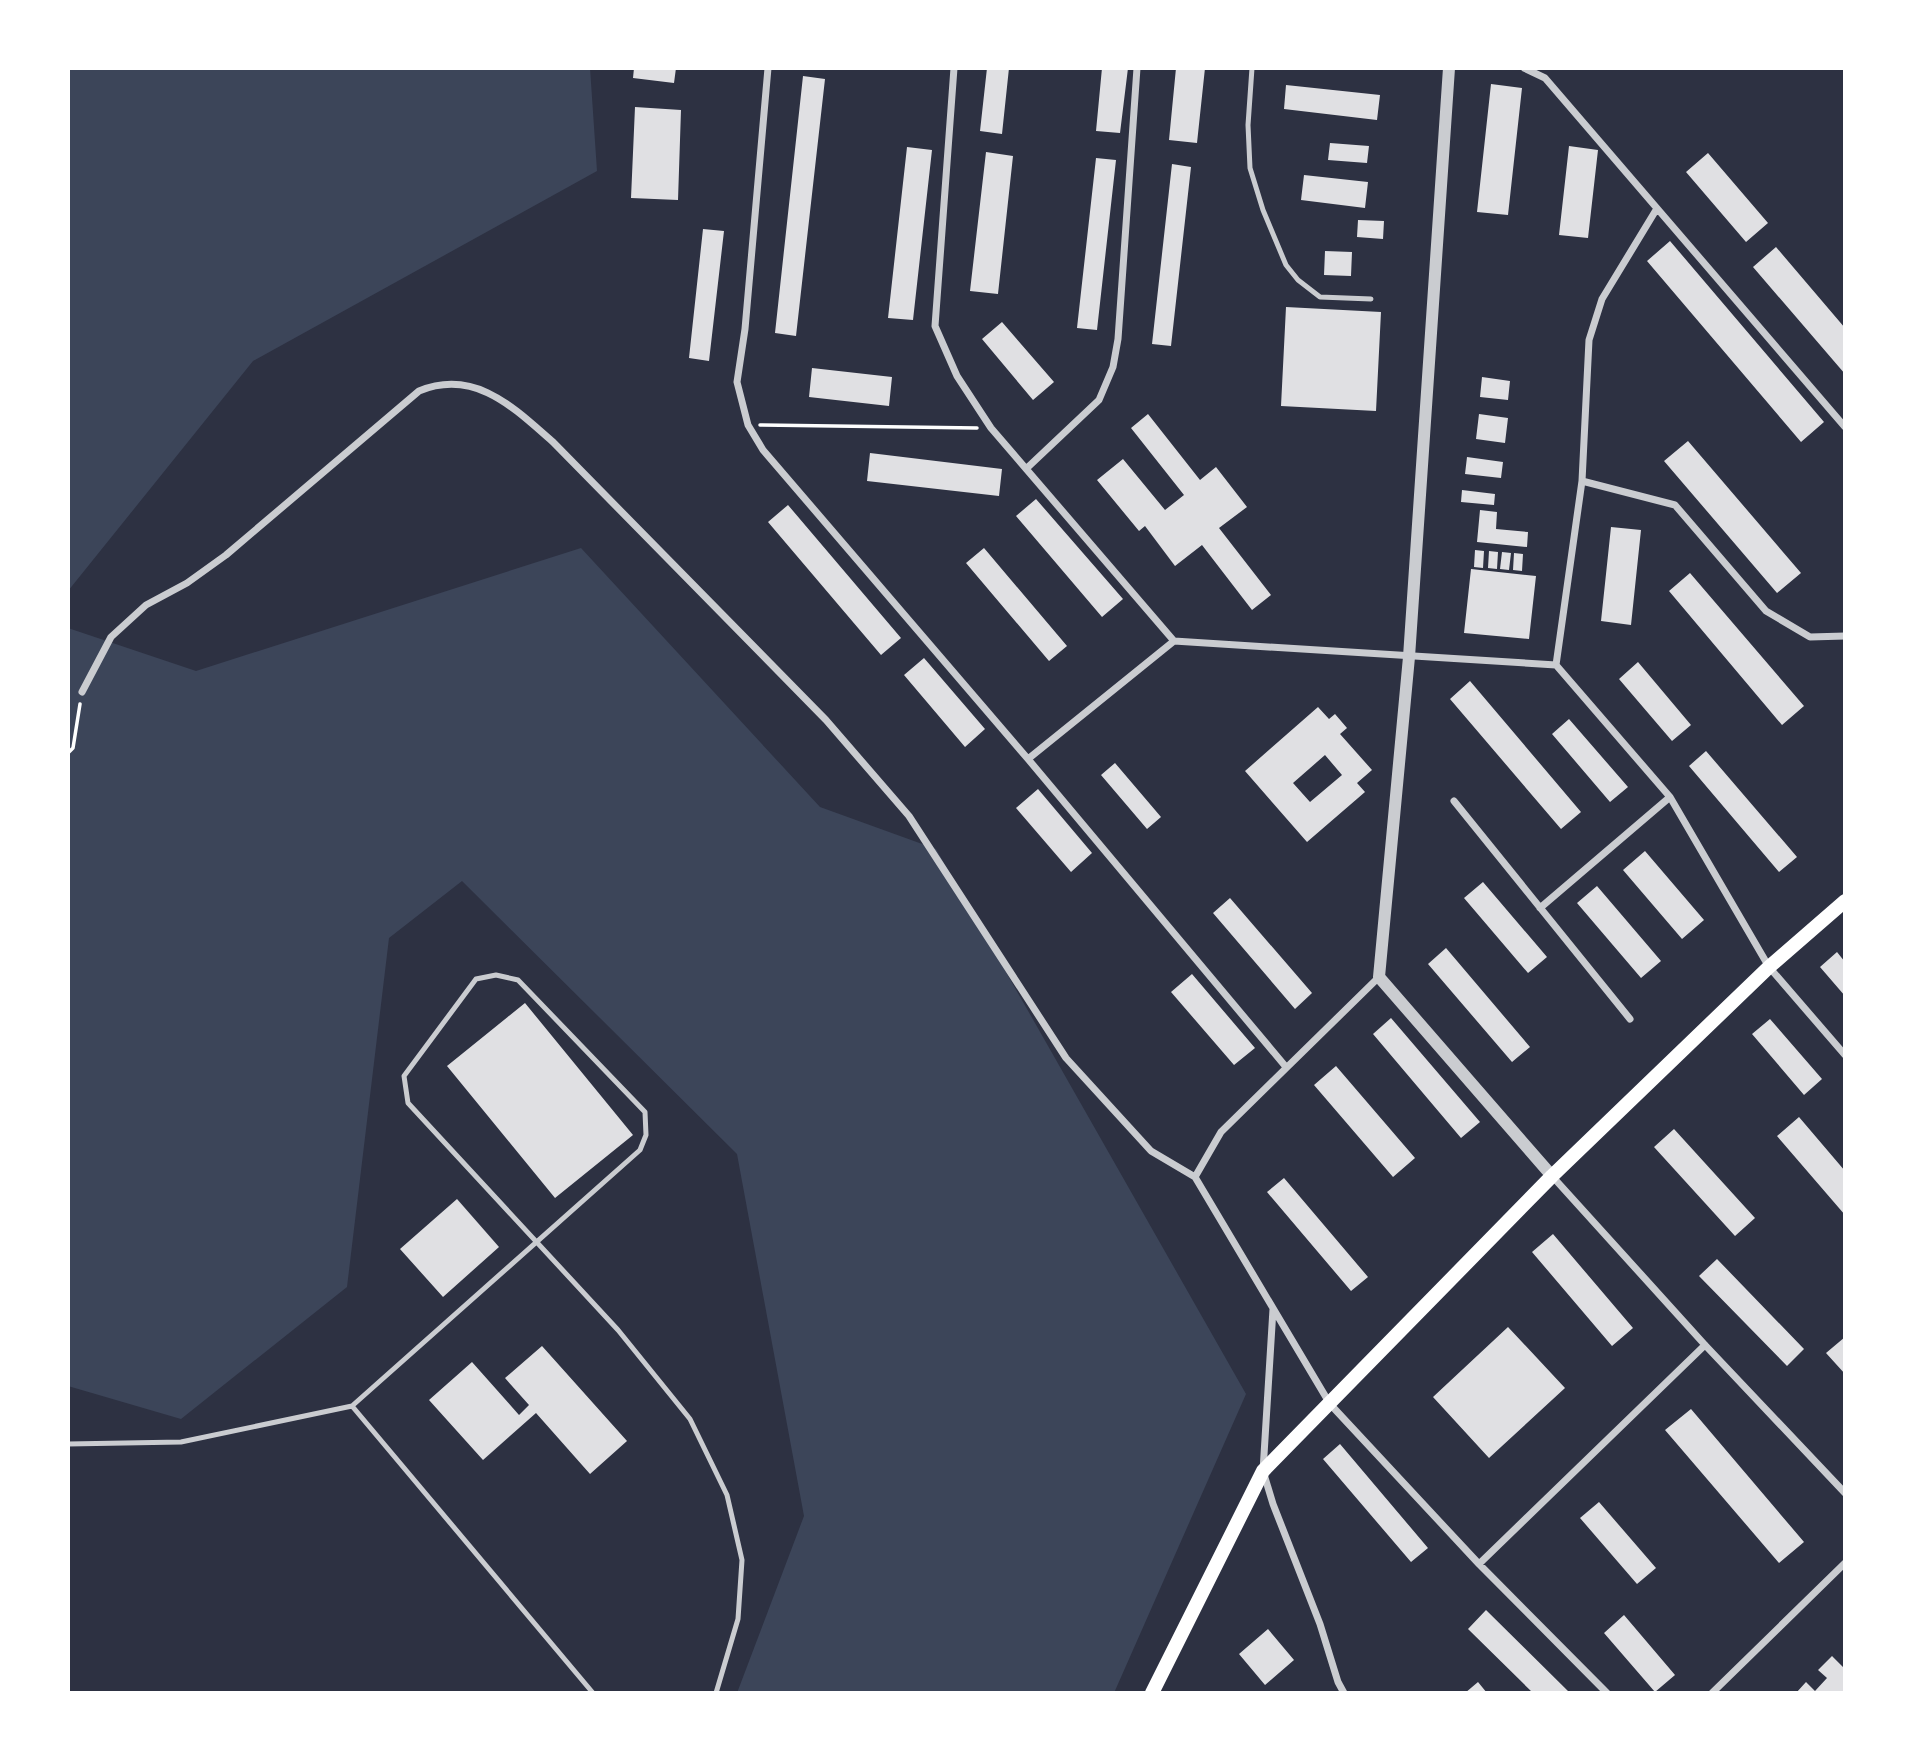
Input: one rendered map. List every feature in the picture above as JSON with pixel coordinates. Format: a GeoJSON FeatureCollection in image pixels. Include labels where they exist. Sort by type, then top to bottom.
{"type":"FeatureCollection","features":[{"type":"Feature","properties":{"kind":"main road"},"geometry":{"type":"LineString","coordinates":[[1152,1693],[1264,1471],[1552,1176],[1769,967],[1845,901]]}},
{"type":"Feature","properties":{"kind":"street"},"geometry":{"type":"LineString","coordinates":[[768,68],[737,383],[748,425],[763,450],[1028,759],[1286,1067]]}},
{"type":"Feature","properties":{"kind":"street"},"geometry":{"type":"LineString","coordinates":[[954,68],[936,326],[957,376],[991,428],[1174,641]]}},
{"type":"Feature","properties":{"kind":"street"},"geometry":{"type":"LineString","coordinates":[[1027,468],[1099,400],[1113,367],[1118,339],[1137,68]]}},
{"type":"Feature","properties":{"kind":"street"},"geometry":{"type":"LineString","coordinates":[[1195,1177],[1221,1132],[1379,977],[1409,657],[1449,68]]}},
{"type":"Feature","properties":{"kind":"street"},"geometry":{"type":"LineString","coordinates":[[1524,68],[1545,78],[1845,427]]}},
{"type":"Feature","properties":{"kind":"street"},"geometry":{"type":"LineString","coordinates":[[1556,665],[1582,481],[1589,340],[1602,299],[1656,210]]}},
{"type":"Feature","properties":{"kind":"street"},"geometry":{"type":"LineString","coordinates":[[82,692],[111,637],[146,605],[187,583],[226,555],[418,391],[446,384],[469,386],[506,401],[554,442],[826,720],[909,816],[1066,1058],[1151,1151],[1195,1177],[1329,1404],[1479,1564],[1607,1693]]}},
{"type":"Feature","properties":{"kind":"street"},"geometry":{"type":"LineString","coordinates":[[1582,481],[1675,505],[1766,611],[1810,637],[1845,636]]}},
{"type":"Feature","properties":{"kind":"street"},"geometry":{"type":"LineString","coordinates":[[1028,759],[1174,641],[1556,665],[1670,797],[1769,967],[1845,1055]]}},
{"type":"Feature","properties":{"kind":"street"},"geometry":{"type":"LineString","coordinates":[[1540,908],[1670,797]]}},
{"type":"Feature","properties":{"kind":"street"},"geometry":{"type":"LineString","coordinates":[[1454,801],[1630,1019]]}},
{"type":"Feature","properties":{"kind":"street"},"geometry":{"type":"LineString","coordinates":[[1379,977],[1704,1345],[1845,1493]]}},
{"type":"Feature","properties":{"kind":"street"},"geometry":{"type":"LineString","coordinates":[[1273,1309],[1264,1471],[1273,1504],[1344,1693]]}},
{"type":"Feature","properties":{"kind":"street"},"geometry":{"type":"LineString","coordinates":[[1479,1564],[1704,1345]]}},
{"type":"Feature","properties":{"kind":"street"},"geometry":{"type":"LineString","coordinates":[[1712,1693],[1845,1563]]}},
{"type":"Feature","properties":{"kind":"lane"},"geometry":{"type":"LineString","coordinates":[[1252,68],[1248,125],[1250,168],[1263,210],[1286,265],[1298,280],[1320,297],[1371,299]]}},
{"type":"Feature","properties":{"kind":"lane"},"geometry":{"type":"LineString","coordinates":[[68,1444],[181,1442],[352,1406],[536,1242],[640,1150],[646,1135],[645,1112],[518,980],[496,975],[476,979],[404,1076],[408,1103],[536,1242],[618,1330],[690,1419],[727,1495],[742,1560],[738,1619],[716,1693]]}},
{"type":"Feature","properties":{"kind":"lane"},"geometry":{"type":"LineString","coordinates":[[352,1406],[593,1693]]}},
{"type":"Feature","properties":{"kind":"path"},"geometry":{"type":"LineString","coordinates":[[748,425],[991,428]]}},
{"type":"Feature","properties":{"kind":"path"},"geometry":{"type":"LineString","coordinates":[[68,753],[73,748],[82,692]]}},
{"type":"Feature","properties":{"kind":"shaded area"},"geometry":{"type":"Polygon","coordinates":[[[68,68],[590,68],[597,171],[253,361],[68,591],[68,68]]]}},
{"type":"Feature","properties":{"kind":"shaded area"},"geometry":{"type":"Polygon","coordinates":[[[581,548],[820,807],[936,849],[1246,1394],[1114,1693],[737,1693],[804,1516],[737,1154],[462,881],[389,938],[347,1287],[181,1419],[68,1386],[68,628],[196,671],[581,548]]]}},
{"type":"Feature","properties":{"kind":"building"},"geometry":{"type":"Polygon","coordinates":[[[634,68],[676,68],[674,83],[633,78],[634,68]]]}},
{"type":"Feature","properties":{"kind":"building"},"geometry":{"type":"Polygon","coordinates":[[[987,68],[1009,68],[1002,134],[980,131],[987,68]]]}},
{"type":"Feature","properties":{"kind":"building"},"geometry":{"type":"Polygon","coordinates":[[[1102,68],[1128,68],[1120,133],[1096,131],[1102,68]]]}},
{"type":"Feature","properties":{"kind":"building"},"geometry":{"type":"Polygon","coordinates":[[[1176,68],[1205,68],[1197,143],[1169,140],[1176,68]]]}},
{"type":"Feature","properties":{"kind":"building"},"geometry":{"type":"Polygon","coordinates":[[[803,76],[825,79],[796,336],[775,333],[803,76]]]}},
{"type":"Feature","properties":{"kind":"building"},"geometry":{"type":"Polygon","coordinates":[[[1491,84],[1522,88],[1508,215],[1477,212],[1491,84]]]}},
{"type":"Feature","properties":{"kind":"building"},"geometry":{"type":"Polygon","coordinates":[[[1286,85],[1380,95],[1377,120],[1284,109],[1286,85]]]}},
{"type":"Feature","properties":{"kind":"building"},"geometry":{"type":"Polygon","coordinates":[[[635,107],[681,110],[678,200],[631,198],[635,107]]]}},
{"type":"Feature","properties":{"kind":"building"},"geometry":{"type":"Polygon","coordinates":[[[1330,143],[1369,146],[1367,163],[1328,160],[1330,143]]]}},
{"type":"Feature","properties":{"kind":"building"},"geometry":{"type":"Polygon","coordinates":[[[1569,146],[1598,150],[1588,238],[1559,235],[1569,146]]]}},
{"type":"Feature","properties":{"kind":"building"},"geometry":{"type":"Polygon","coordinates":[[[907,147],[932,150],[913,320],[888,318],[907,147]]]}},
{"type":"Feature","properties":{"kind":"building"},"geometry":{"type":"Polygon","coordinates":[[[986,152],[1013,156],[998,294],[970,291],[986,152]]]}},
{"type":"Feature","properties":{"kind":"building"},"geometry":{"type":"Polygon","coordinates":[[[1708,153],[1768,223],[1746,242],[1686,172],[1708,153]]]}},
{"type":"Feature","properties":{"kind":"building"},"geometry":{"type":"Polygon","coordinates":[[[1096,158],[1116,160],[1097,330],[1077,328],[1096,158]]]}},
{"type":"Feature","properties":{"kind":"building"},"geometry":{"type":"Polygon","coordinates":[[[1172,164],[1191,167],[1171,346],[1152,344],[1172,164]]]}},
{"type":"Feature","properties":{"kind":"building"},"geometry":{"type":"Polygon","coordinates":[[[1304,175],[1368,182],[1365,208],[1301,200],[1304,175]]]}},
{"type":"Feature","properties":{"kind":"building"},"geometry":{"type":"Polygon","coordinates":[[[1358,220],[1384,221],[1383,239],[1357,237],[1358,220]]]}},
{"type":"Feature","properties":{"kind":"building"},"geometry":{"type":"Polygon","coordinates":[[[703,229],[724,231],[709,361],[689,358],[703,229]]]}},
{"type":"Feature","properties":{"kind":"building"},"geometry":{"type":"Polygon","coordinates":[[[1670,241],[1824,422],[1801,442],[1647,261],[1670,241]]]}},
{"type":"Feature","properties":{"kind":"building"},"geometry":{"type":"Polygon","coordinates":[[[1776,247],[1845,328],[1845,374],[1753,267],[1776,247]]]}},
{"type":"Feature","properties":{"kind":"building"},"geometry":{"type":"Polygon","coordinates":[[[1325,251],[1352,252],[1351,276],[1324,275],[1325,251]]]}},
{"type":"Feature","properties":{"kind":"building"},"geometry":{"type":"Polygon","coordinates":[[[1286,307],[1381,312],[1376,411],[1281,406],[1286,307]]]}},
{"type":"Feature","properties":{"kind":"building"},"geometry":{"type":"Polygon","coordinates":[[[1002,322],[1054,382],[1033,400],[982,339],[1002,322]]]}},
{"type":"Feature","properties":{"kind":"building"},"geometry":{"type":"Polygon","coordinates":[[[812,368],[892,377],[889,406],[809,397],[812,368]]]}},
{"type":"Feature","properties":{"kind":"building"},"geometry":{"type":"Polygon","coordinates":[[[1482,377],[1510,381],[1508,400],[1480,397],[1482,377]]]}},
{"type":"Feature","properties":{"kind":"building"},"geometry":{"type":"Polygon","coordinates":[[[1148,414],[1200,480],[1216,467],[1247,507],[1219,528],[1271,595],[1252,610],[1202,545],[1175,566],[1145,526],[1139,531],[1097,480],[1123,459],[1165,510],[1184,495],[1131,428],[1148,414]]]}},
{"type":"Feature","properties":{"kind":"building"},"geometry":{"type":"Polygon","coordinates":[[[1479,414],[1508,418],[1505,443],[1476,439],[1479,414]]]}},
{"type":"Feature","properties":{"kind":"building"},"geometry":{"type":"Polygon","coordinates":[[[1688,441],[1801,573],[1777,593],[1664,461],[1688,441]]]}},
{"type":"Feature","properties":{"kind":"building"},"geometry":{"type":"Polygon","coordinates":[[[870,453],[1002,469],[999,496],[867,481],[870,453]]]}},
{"type":"Feature","properties":{"kind":"building"},"geometry":{"type":"Polygon","coordinates":[[[1467,457],[1503,462],[1501,478],[1465,474],[1467,457]]]}},
{"type":"Feature","properties":{"kind":"building"},"geometry":{"type":"Polygon","coordinates":[[[1462,490],[1495,494],[1494,505],[1461,502],[1462,490]]]}},
{"type":"Feature","properties":{"kind":"building"},"geometry":{"type":"Polygon","coordinates":[[[1036,499],[1123,599],[1102,617],[1016,516],[1036,499]]]}},
{"type":"Feature","properties":{"kind":"building"},"geometry":{"type":"Polygon","coordinates":[[[788,505],[901,638],[881,655],[768,522],[788,505]]]}},
{"type":"Feature","properties":{"kind":"building"},"geometry":{"type":"Polygon","coordinates":[[[1480,510],[1497,512],[1496,529],[1528,532],[1527,547],[1477,542],[1480,510]]]}},
{"type":"Feature","properties":{"kind":"building"},"geometry":{"type":"Polygon","coordinates":[[[1611,527],[1641,530],[1631,625],[1601,621],[1611,527]]]}},
{"type":"Feature","properties":{"kind":"building"},"geometry":{"type":"Polygon","coordinates":[[[984,548],[1067,646],[1049,661],[966,563],[984,548]]]}},
{"type":"Feature","properties":{"kind":"building"},"geometry":{"type":"Polygon","coordinates":[[[1475,550],[1484,551],[1483,568],[1474,567],[1475,550]]]}},
{"type":"Feature","properties":{"kind":"building"},"geometry":{"type":"Polygon","coordinates":[[[1489,551],[1498,552],[1497,569],[1488,568],[1489,551]]]}},
{"type":"Feature","properties":{"kind":"building"},"geometry":{"type":"Polygon","coordinates":[[[1502,552],[1511,553],[1509,570],[1500,569],[1502,552]]]}},
{"type":"Feature","properties":{"kind":"building"},"geometry":{"type":"Polygon","coordinates":[[[1514,553],[1523,554],[1522,571],[1513,570],[1514,553]]]}},
{"type":"Feature","properties":{"kind":"building"},"geometry":{"type":"Polygon","coordinates":[[[1471,569],[1536,576],[1529,639],[1464,633],[1471,569]]]}},
{"type":"Feature","properties":{"kind":"building"},"geometry":{"type":"Polygon","coordinates":[[[1690,573],[1804,706],[1782,725],[1669,591],[1690,573]]]}},
{"type":"Feature","properties":{"kind":"building"},"geometry":{"type":"Polygon","coordinates":[[[924,658],[985,729],[965,747],[904,675],[924,658]]]}},
{"type":"Feature","properties":{"kind":"building"},"geometry":{"type":"Polygon","coordinates":[[[1638,662],[1691,725],[1672,741],[1619,679],[1638,662]]]}},
{"type":"Feature","properties":{"kind":"building"},"geometry":{"type":"Polygon","coordinates":[[[1470,681],[1581,812],[1561,829],[1450,699],[1470,681]]]}},
{"type":"Feature","properties":{"kind":"building"},"geometry":{"type":"Polygon","coordinates":[[[1318,707],[1329,719],[1335,714],[1347,728],[1340,734],[1372,770],[1357,783],[1365,792],[1307,842],[1245,771],[1318,707]],[[1325,755],[1293,783],[1310,802],[1342,775],[1325,755]]]}},
{"type":"Feature","properties":{"kind":"building"},"geometry":{"type":"Polygon","coordinates":[[[1569,719],[1628,787],[1610,802],[1552,734],[1569,719]]]}},
{"type":"Feature","properties":{"kind":"building"},"geometry":{"type":"Polygon","coordinates":[[[1706,751],[1797,857],[1779,872],[1689,766],[1706,751]]]}},
{"type":"Feature","properties":{"kind":"building"},"geometry":{"type":"Polygon","coordinates":[[[1115,763],[1161,817],[1147,829],[1101,775],[1115,763]]]}},
{"type":"Feature","properties":{"kind":"building"},"geometry":{"type":"Polygon","coordinates":[[[1038,789],[1092,853],[1071,872],[1016,808],[1038,789]]]}},
{"type":"Feature","properties":{"kind":"building"},"geometry":{"type":"Polygon","coordinates":[[[1645,851],[1704,920],[1682,939],[1623,870],[1645,851]]]}},
{"type":"Feature","properties":{"kind":"building"},"geometry":{"type":"Polygon","coordinates":[[[1483,882],[1547,957],[1528,973],[1464,898],[1483,882]]]}},
{"type":"Feature","properties":{"kind":"building"},"geometry":{"type":"Polygon","coordinates":[[[1597,886],[1661,961],[1641,978],[1577,903],[1597,886]]]}},
{"type":"Feature","properties":{"kind":"building"},"geometry":{"type":"Polygon","coordinates":[[[1230,898],[1312,993],[1295,1009],[1213,913],[1230,898]]]}},
{"type":"Feature","properties":{"kind":"building"},"geometry":{"type":"Polygon","coordinates":[[[1446,948],[1530,1047],[1512,1062],[1428,964],[1446,948]]]}},
{"type":"Feature","properties":{"kind":"building"},"geometry":{"type":"Polygon","coordinates":[[[1837,952],[1845,962],[1845,996],[1820,967],[1837,952]]]}},
{"type":"Feature","properties":{"kind":"building"},"geometry":{"type":"Polygon","coordinates":[[[1192,974],[1255,1048],[1234,1065],[1171,992],[1192,974]]]}},
{"type":"Feature","properties":{"kind":"building"},"geometry":{"type":"Polygon","coordinates":[[[525,1003],[633,1135],[555,1198],[447,1066],[525,1003]]]}},
{"type":"Feature","properties":{"kind":"building"},"geometry":{"type":"Polygon","coordinates":[[[1391,1018],[1480,1122],[1461,1138],[1373,1034],[1391,1018]]]}},
{"type":"Feature","properties":{"kind":"building"},"geometry":{"type":"Polygon","coordinates":[[[1770,1019],[1822,1079],[1804,1095],[1752,1034],[1770,1019]]]}},
{"type":"Feature","properties":{"kind":"building"},"geometry":{"type":"Polygon","coordinates":[[[1336,1066],[1415,1158],[1393,1177],[1314,1085],[1336,1066]]]}},
{"type":"Feature","properties":{"kind":"building"},"geometry":{"type":"Polygon","coordinates":[[[1799,1117],[1845,1171],[1845,1215],[1777,1136],[1799,1117]]]}},
{"type":"Feature","properties":{"kind":"building"},"geometry":{"type":"Polygon","coordinates":[[[1674,1129],[1755,1218],[1735,1236],[1654,1147],[1674,1129]]]}},
{"type":"Feature","properties":{"kind":"building"},"geometry":{"type":"Polygon","coordinates":[[[1284,1178],[1368,1277],[1351,1291],[1267,1192],[1284,1178]]]}},
{"type":"Feature","properties":{"kind":"building"},"geometry":{"type":"Polygon","coordinates":[[[457,1199],[499,1247],[443,1297],[400,1249],[457,1199]]]}},
{"type":"Feature","properties":{"kind":"building"},"geometry":{"type":"Polygon","coordinates":[[[1553,1234],[1633,1328],[1612,1346],[1532,1252],[1553,1234]]]}},
{"type":"Feature","properties":{"kind":"building"},"geometry":{"type":"Polygon","coordinates":[[[1717,1259],[1804,1349],[1787,1366],[1699,1276],[1717,1259]]]}},
{"type":"Feature","properties":{"kind":"building"},"geometry":{"type":"Polygon","coordinates":[[[1508,1327],[1565,1388],[1489,1458],[1433,1397],[1508,1327]]]}},
{"type":"Feature","properties":{"kind":"building"},"geometry":{"type":"Polygon","coordinates":[[[1845,1337],[1845,1374],[1826,1353],[1845,1337]]]}},
{"type":"Feature","properties":{"kind":"building"},"geometry":{"type":"Polygon","coordinates":[[[542,1346],[627,1441],[590,1474],[536,1413],[483,1460],[429,1400],[472,1362],[519,1415],[529,1405],[505,1378],[542,1346]]]}},
{"type":"Feature","properties":{"kind":"building"},"geometry":{"type":"Polygon","coordinates":[[[1691,1409],[1804,1542],[1779,1563],[1665,1430],[1691,1409]]]}},
{"type":"Feature","properties":{"kind":"building"},"geometry":{"type":"Polygon","coordinates":[[[1340,1444],[1428,1548],[1411,1562],[1323,1459],[1340,1444]]]}},
{"type":"Feature","properties":{"kind":"building"},"geometry":{"type":"Polygon","coordinates":[[[1599,1502],[1656,1568],[1637,1584],[1580,1518],[1599,1502]]]}},
{"type":"Feature","properties":{"kind":"building"},"geometry":{"type":"Polygon","coordinates":[[[1486,1610],[1570,1693],[1533,1693],[1468,1629],[1486,1610]]]}},
{"type":"Feature","properties":{"kind":"building"},"geometry":{"type":"Polygon","coordinates":[[[1624,1615],[1675,1675],[1655,1692],[1604,1633],[1624,1615]]]}},
{"type":"Feature","properties":{"kind":"building"},"geometry":{"type":"Polygon","coordinates":[[[1268,1629],[1294,1660],[1265,1685],[1239,1654],[1268,1629]]]}},
{"type":"Feature","properties":{"kind":"building"},"geometry":{"type":"Polygon","coordinates":[[[1832,1656],[1845,1669],[1845,1693],[1796,1693],[1806,1682],[1815,1691],[1827,1678],[1818,1670],[1832,1656]]]}},
{"type":"Feature","properties":{"kind":"building"},"geometry":{"type":"Polygon","coordinates":[[[1478,1682],[1487,1693],[1465,1693],[1478,1682]]]}}]}
